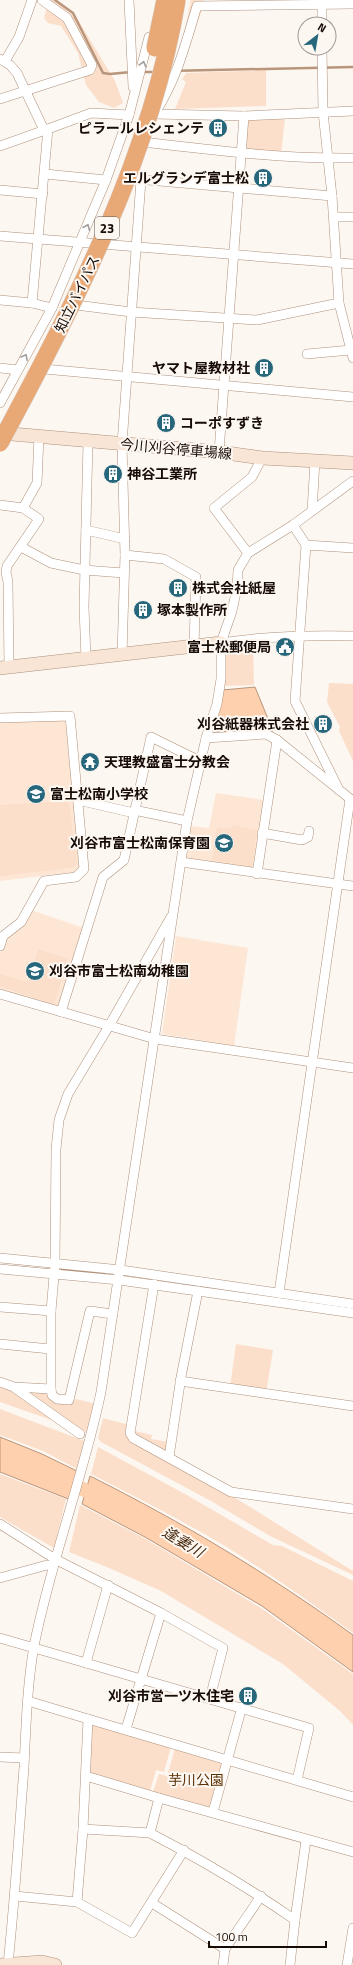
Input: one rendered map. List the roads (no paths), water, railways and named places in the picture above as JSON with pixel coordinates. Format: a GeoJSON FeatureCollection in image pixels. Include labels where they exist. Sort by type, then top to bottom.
{"type":"FeatureCollection","features":[{"type":"Feature","properties":{"kind":"highway","name":"知立バイパス"},"geometry":{"type":"LineString","coordinates":[[2,432],[88,246],[105,205],[142,100],[166,0]]}},
{"type":"Feature","properties":{"kind":"highway","name":"知立バイパス"},"geometry":{"type":"LineString","coordinates":[[2,432],[51,347],[86,276],[110,221],[131,168],[152,103],[173,24],[177,0]]}},
{"type":"Feature","properties":{"kind":"main road","name":"今川刈谷停車場線"},"geometry":{"type":"LineString","coordinates":[[2,432],[88,442],[219,452],[262,458],[353,463]]}},
{"type":"Feature","properties":{"kind":"main road"},"geometry":{"type":"LineString","coordinates":[[4,668],[221,643]]}},
{"type":"Feature","properties":{"kind":"main road"},"geometry":{"type":"LineString","coordinates":[[5,1964],[42,1962],[55,1965]]}},
{"type":"Feature","properties":{"kind":"street"},"geometry":{"type":"LineString","coordinates":[[32,0],[19,37],[2,60],[17,73],[46,129],[45,174],[37,238],[32,303]]}},
{"type":"Feature","properties":{"kind":"street"},"geometry":{"type":"LineString","coordinates":[[0,99],[90,70],[92,68],[69,21],[64,15],[42,0]]}},
{"type":"Feature","properties":{"kind":"street"},"geometry":{"type":"LineString","coordinates":[[129,0],[134,96]]}},
{"type":"Feature","properties":{"kind":"street"},"geometry":{"type":"LineString","coordinates":[[0,403],[52,308],[106,180],[129,115],[157,0]]}},
{"type":"Feature","properties":{"kind":"street"},"geometry":{"type":"LineString","coordinates":[[0,450],[2,432],[44,369],[76,305],[130,178],[171,64],[184,0]]}},
{"type":"Feature","properties":{"kind":"street"},"geometry":{"type":"LineString","coordinates":[[154,114],[167,94],[177,70],[197,6],[322,3],[353,4]]}},
{"type":"Feature","properties":{"kind":"street"},"geometry":{"type":"LineString","coordinates":[[322,3],[322,16]]}},
{"type":"Feature","properties":{"kind":"street"},"geometry":{"type":"LineString","coordinates":[[307,354],[352,354],[339,302],[334,218],[323,112],[322,56]]}},
{"type":"Feature","properties":{"kind":"street"},"geometry":{"type":"LineString","coordinates":[[154,114],[244,116],[353,111]]}},
{"type":"Feature","properties":{"kind":"street"},"geometry":{"type":"LineString","coordinates":[[0,146],[91,113],[129,115]]}},
{"type":"Feature","properties":{"kind":"street"},"geometry":{"type":"LineString","coordinates":[[219,452],[237,188],[244,116]]}},
{"type":"Feature","properties":{"kind":"street"},"geometry":{"type":"LineString","coordinates":[[143,142],[241,153],[353,158]]}},
{"type":"Feature","properties":{"kind":"street"},"geometry":{"type":"LineString","coordinates":[[45,174],[106,180]]}},
{"type":"Feature","properties":{"kind":"street"},"geometry":{"type":"LineString","coordinates":[[130,178],[332,196]]}},
{"type":"Feature","properties":{"kind":"street"},"geometry":{"type":"LineString","coordinates":[[122,654],[125,539],[122,444],[141,180]]}},
{"type":"Feature","properties":{"kind":"street"},"geometry":{"type":"LineString","coordinates":[[0,190],[43,194]]}},
{"type":"Feature","properties":{"kind":"street"},"geometry":{"type":"LineString","coordinates":[[334,218],[353,217]]}},
{"type":"Feature","properties":{"kind":"street"},"geometry":{"type":"LineString","coordinates":[[0,236],[353,264]]}},
{"type":"Feature","properties":{"kind":"street"},"geometry":{"type":"LineString","coordinates":[[0,300],[32,303],[52,308]]}},
{"type":"Feature","properties":{"kind":"street"},"geometry":{"type":"LineString","coordinates":[[76,305],[131,312],[256,320],[339,302]]}},
{"type":"Feature","properties":{"kind":"street"},"geometry":{"type":"LineString","coordinates":[[0,368],[18,370]]}},
{"type":"Feature","properties":{"kind":"street"},"geometry":{"type":"LineString","coordinates":[[44,369],[223,384],[353,397]]}},
{"type":"Feature","properties":{"kind":"street"},"geometry":{"type":"LineString","coordinates":[[23,508],[37,483],[39,436]]}},
{"type":"Feature","properties":{"kind":"street"},"geometry":{"type":"LineString","coordinates":[[86,659],[84,570],[88,442]]}},
{"type":"Feature","properties":{"kind":"street"},"geometry":{"type":"LineString","coordinates":[[248,553],[214,508],[252,477],[262,458]]}},
{"type":"Feature","properties":{"kind":"street"},"geometry":{"type":"LineString","coordinates":[[312,511],[315,461]]}},
{"type":"Feature","properties":{"kind":"street"},"geometry":{"type":"LineString","coordinates":[[5,1964],[15,1896],[28,1701],[34,1647],[54,1563],[91,1441],[107,1361],[187,821],[200,761],[217,704],[221,679],[221,643],[232,612],[237,588],[238,570],[248,553],[293,525],[353,481]]}},
{"type":"Feature","properties":{"kind":"street"},"geometry":{"type":"LineString","coordinates":[[0,505],[23,508],[39,519],[7,566],[6,572],[8,582],[4,668]]}},
{"type":"Feature","properties":{"kind":"street"},"geometry":{"type":"LineString","coordinates":[[293,525],[306,545],[295,702],[339,790]]}},
{"type":"Feature","properties":{"kind":"street"},"geometry":{"type":"LineString","coordinates":[[86,530],[125,539]]}},
{"type":"Feature","properties":{"kind":"street"},"geometry":{"type":"LineString","coordinates":[[306,545],[353,548]]}},
{"type":"Feature","properties":{"kind":"street"},"geometry":{"type":"LineString","coordinates":[[20,547],[51,563],[84,570],[124,573]]}},
{"type":"Feature","properties":{"kind":"street"},"geometry":{"type":"LineString","coordinates":[[125,555],[164,559],[196,577],[194,647]]}},
{"type":"Feature","properties":{"kind":"street"},"geometry":{"type":"LineString","coordinates":[[221,643],[256,637],[300,635],[353,636]]}},
{"type":"Feature","properties":{"kind":"street"},"geometry":{"type":"LineString","coordinates":[[0,718],[70,716],[84,868],[76,877],[44,881],[21,922],[2,935],[0,946]]}},
{"type":"Feature","properties":{"kind":"street"},"geometry":{"type":"LineString","coordinates":[[206,738],[266,734],[277,740],[351,800],[337,884],[279,1293]]}},
{"type":"Feature","properties":{"kind":"street"},"geometry":{"type":"LineString","coordinates":[[60,1012],[103,877],[124,860],[151,737],[200,761]]}},
{"type":"Feature","properties":{"kind":"street"},"geometry":{"type":"LineString","coordinates":[[258,874],[262,833],[277,740]]}},
{"type":"Feature","properties":{"kind":"street"},"geometry":{"type":"LineString","coordinates":[[78,800],[187,821]]}},
{"type":"Feature","properties":{"kind":"street"},"geometry":{"type":"LineString","coordinates":[[262,833],[302,840],[308,837],[309,831]]}},
{"type":"Feature","properties":{"kind":"street"},"geometry":{"type":"LineString","coordinates":[[181,862],[258,874],[353,886]]}},
{"type":"Feature","properties":{"kind":"street"},"geometry":{"type":"LineString","coordinates":[[113,1314],[90,1311],[69,1400],[57,1399],[52,1395],[51,1390],[50,1349],[51,1311],[55,1274],[56,1149],[59,1120],[68,1094],[109,1026],[174,912]]}},
{"type":"Feature","properties":{"kind":"street"},"geometry":{"type":"LineString","coordinates":[[0,994],[155,1039],[353,1068]]}},
{"type":"Feature","properties":{"kind":"street"},"geometry":{"type":"LineString","coordinates":[[0,1258],[121,1270],[353,1304]]}},
{"type":"Feature","properties":{"kind":"street"},"geometry":{"type":"LineString","coordinates":[[0,1269],[154,1284],[353,1313]]}},
{"type":"Feature","properties":{"kind":"street"},"geometry":{"type":"LineString","coordinates":[[154,1284],[130,1433],[133,1438],[231,1492],[353,1509]]}},
{"type":"Feature","properties":{"kind":"street"},"geometry":{"type":"LineString","coordinates":[[169,1457],[180,1380],[198,1291]]}},
{"type":"Feature","properties":{"kind":"street"},"geometry":{"type":"LineString","coordinates":[[0,1307],[51,1311]]}},
{"type":"Feature","properties":{"kind":"street"},"geometry":{"type":"LineString","coordinates":[[0,1344],[50,1349]]}},
{"type":"Feature","properties":{"kind":"street"},"geometry":{"type":"LineString","coordinates":[[180,1380],[353,1406]]}},
{"type":"Feature","properties":{"kind":"street"},"geometry":{"type":"LineString","coordinates":[[0,1382],[14,1387],[51,1390]]}},
{"type":"Feature","properties":{"kind":"street"},"geometry":{"type":"LineString","coordinates":[[14,1387],[80,1434]]}},
{"type":"Feature","properties":{"kind":"street"},"geometry":{"type":"LineString","coordinates":[[0,1524],[54,1563],[108,1585],[162,1613],[223,1648],[210,1698]]}},
{"type":"Feature","properties":{"kind":"street"},"geometry":{"type":"LineString","coordinates":[[0,1578],[54,1563]]}},
{"type":"Feature","properties":{"kind":"street"},"geometry":{"type":"LineString","coordinates":[[86,1663],[108,1585]]}},
{"type":"Feature","properties":{"kind":"street"},"geometry":{"type":"LineString","coordinates":[[126,1729],[140,1678],[162,1613]]}},
{"type":"Feature","properties":{"kind":"street"},"geometry":{"type":"LineString","coordinates":[[0,1638],[242,1707],[309,1728],[297,1780]]}},
{"type":"Feature","properties":{"kind":"street"},"geometry":{"type":"LineString","coordinates":[[28,1701],[353,1796]]}},
{"type":"Feature","properties":{"kind":"street"},"geometry":{"type":"LineString","coordinates":[[213,1812],[242,1707]]}},
{"type":"Feature","properties":{"kind":"street"},"geometry":{"type":"LineString","coordinates":[[77,1902],[83,1829],[88,1719]]}},
{"type":"Feature","properties":{"kind":"street"},"geometry":{"type":"LineString","coordinates":[[0,1757],[24,1758]]}},
{"type":"Feature","properties":{"kind":"street"},"geometry":{"type":"LineString","coordinates":[[86,1776],[306,1840],[353,1852]]}},
{"type":"Feature","properties":{"kind":"street"},"geometry":{"type":"LineString","coordinates":[[150,1833],[159,1798]]}},
{"type":"Feature","properties":{"kind":"street"},"geometry":{"type":"LineString","coordinates":[[83,1829],[150,1833],[184,1850],[261,1896],[295,1920]]}},
{"type":"Feature","properties":{"kind":"street"},"geometry":{"type":"LineString","coordinates":[[290,1965],[306,1840]]}},
{"type":"Feature","properties":{"kind":"street"},"geometry":{"type":"LineString","coordinates":[[15,1896],[77,1902],[130,1933],[134,1932],[184,1850]]}},
{"type":"Feature","properties":{"kind":"street"},"geometry":{"type":"LineString","coordinates":[[223,1965],[225,1950],[261,1896]]}},
{"type":"Feature","properties":{"kind":"street"},"geometry":{"type":"LineString","coordinates":[[152,1903],[225,1950]]}},
{"type":"Feature","properties":{"kind":"street"},"geometry":{"type":"LineString","coordinates":[[346,1965],[353,1928]]}},
{"type":"Feature","properties":{"kind":"water"},"geometry":{"type":"Polygon","coordinates":[[[255,687],[273,731],[211,732],[223,690],[255,687]]]}},
{"type":"Feature","properties":{"kind":"water"},"geometry":{"type":"Polygon","coordinates":[[[0,1437],[42,1454],[79,1472],[71,1500],[0,1472],[0,1437]]]}},
{"type":"Feature","properties":{"kind":"water"},"geometry":{"type":"Polygon","coordinates":[[[90,1476],[159,1512],[224,1550],[321,1612],[353,1635],[353,1672],[262,1606],[145,1537],[82,1504],[90,1476]]]}},
{"type":"Feature","properties":{"kind":"waterway"},"geometry":{"type":"LineString","coordinates":[[55,0],[73,13],[103,73],[110,74],[131,72]]}},
{"type":"Feature","properties":{"kind":"waterway"},"geometry":{"type":"LineString","coordinates":[[168,71],[353,67]]}},
{"type":"Feature","properties":{"kind":"waterway"},"geometry":{"type":"LineString","coordinates":[[142,72],[155,72]]}},
{"type":"Feature","properties":{"kind":"waterway"},"geometry":{"type":"LineString","coordinates":[[62,1270],[105,1274]]}},
{"type":"Feature","properties":{"kind":"waterway"},"geometry":{"type":"LineString","coordinates":[[183,1285],[281,1298]]}},
{"type":"Feature","properties":{"kind":"waterway","name":"逢妻川"},"geometry":{"type":"LineString","coordinates":[[64,1480],[103,1499]]}},
{"type":"Feature","properties":{"kind":"place","name":"ピラールレシェンテ"},"geometry":{"type":"Point","coordinates":[218,128]}},
{"type":"Feature","properties":{"kind":"place","name":"エルグランデ富士松"},"geometry":{"type":"Point","coordinates":[263,178]}},
{"type":"Feature","properties":{"kind":"place","name":"ヤマト屋教材社"},"geometry":{"type":"Point","coordinates":[264,368]}},
{"type":"Feature","properties":{"kind":"place","name":"コーポすずき"},"geometry":{"type":"Point","coordinates":[166,423]}},
{"type":"Feature","properties":{"kind":"place","name":"神谷工業所"},"geometry":{"type":"Point","coordinates":[113,474]}},
{"type":"Feature","properties":{"kind":"place","name":"株式会社紙屋"},"geometry":{"type":"Point","coordinates":[178,588]}},
{"type":"Feature","properties":{"kind":"place","name":"塚本製作所"},"geometry":{"type":"Point","coordinates":[143,610]}},
{"type":"Feature","properties":{"kind":"place","name":"富士松郵便局"},"geometry":{"type":"Point","coordinates":[285,647]}},
{"type":"Feature","properties":{"kind":"place","name":"刈谷紙器株式会社"},"geometry":{"type":"Point","coordinates":[323,724]}},
{"type":"Feature","properties":{"kind":"place","name":"天理教盛富士分教会"},"geometry":{"type":"Point","coordinates":[90,762]}},
{"type":"Feature","properties":{"kind":"place","name":"富士松南小学校"},"geometry":{"type":"Point","coordinates":[36,794]}},
{"type":"Feature","properties":{"kind":"place","name":"刈谷市富士松南保育園"},"geometry":{"type":"Point","coordinates":[224,843]}},
{"type":"Feature","properties":{"kind":"place","name":"刈谷市富士松南幼稚園"},"geometry":{"type":"Point","coordinates":[35,971]}},
{"type":"Feature","properties":{"kind":"place","name":"刈谷市営一ツ木住宅"},"geometry":{"type":"Point","coordinates":[248,1696]}},
{"type":"Feature","properties":{"kind":"park label","name":"芋川公園"},"geometry":{"type":"Point","coordinates":[196,1780]}}]}
